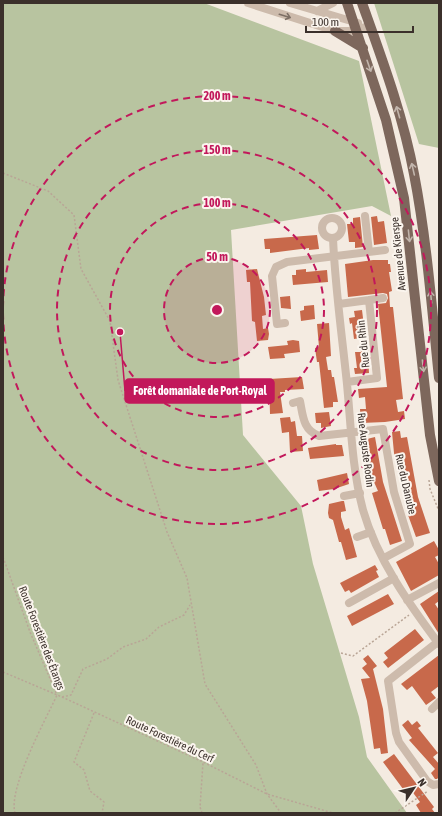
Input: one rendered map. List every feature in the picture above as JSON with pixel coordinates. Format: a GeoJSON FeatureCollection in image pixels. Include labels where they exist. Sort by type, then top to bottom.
{"type":"FeatureCollection","features":[{"type":"Feature","properties":{"kind":"main road","name":"Avenue de Kierspe"},"geometry":{"type":"LineString","coordinates":[[348,3],[386,120],[404,198],[430,435],[439,481]]}},
{"type":"Feature","properties":{"kind":"main road"},"geometry":{"type":"LineString","coordinates":[[362,3],[391,85],[414,173],[422,225],[439,378]]}},
{"type":"Feature","properties":{"kind":"main road"},"geometry":{"type":"LineString","coordinates":[[335,31],[363,48]]}},
{"type":"Feature","properties":{"kind":"street"},"geometry":{"type":"LineString","coordinates":[[248,3],[335,31],[355,25]]}},
{"type":"Feature","properties":{"kind":"street"},"geometry":{"type":"LineString","coordinates":[[290,3],[355,25],[370,26]]}},
{"type":"Feature","properties":{"kind":"street"},"geometry":{"type":"LineString","coordinates":[[317,12],[333,3]]}},
{"type":"Feature","properties":{"kind":"street"},"geometry":{"type":"LineString","coordinates":[[365,216],[369,252]]}},
{"type":"Feature","properties":{"kind":"street","name":"Rue Auguste Rodin"},"geometry":{"type":"LineString","coordinates":[[333,238],[355,471],[360,493],[371,532],[394,578],[414,612],[438,643]]}},
{"type":"Feature","properties":{"kind":"street"},"geometry":{"type":"LineString","coordinates":[[285,323],[277,324],[272,276],[276,267],[287,262],[385,250]]}},
{"type":"Feature","properties":{"kind":"street"},"geometry":{"type":"LineString","coordinates":[[339,304],[384,298]]}},
{"type":"Feature","properties":{"kind":"street","name":"Rue du Rhin"},"geometry":{"type":"LineString","coordinates":[[347,382],[377,378],[370,300]]}},
{"type":"Feature","properties":{"kind":"street"},"geometry":{"type":"LineString","coordinates":[[293,403],[300,402],[305,424],[312,433],[319,436],[352,433]]}},
{"type":"Feature","properties":{"kind":"street","name":"Rue du Danube"},"geometry":{"type":"LineString","coordinates":[[352,433],[383,429],[394,492],[410,544],[384,558]]}},
{"type":"Feature","properties":{"kind":"street"},"geometry":{"type":"LineString","coordinates":[[344,496],[360,493]]}},
{"type":"Feature","properties":{"kind":"street"},"geometry":{"type":"LineString","coordinates":[[357,537],[371,532]]}},
{"type":"Feature","properties":{"kind":"street"},"geometry":{"type":"LineString","coordinates":[[349,603],[394,578]]}},
{"type":"Feature","properties":{"kind":"street"},"geometry":{"type":"LineString","coordinates":[[407,600],[439,583]]}},
{"type":"Feature","properties":{"kind":"street"},"geometry":{"type":"LineString","coordinates":[[436,784],[427,782],[399,742],[396,733],[388,681],[438,643]]}},
{"type":"Feature","properties":{"kind":"street"},"geometry":{"type":"LineString","coordinates":[[432,709],[439,702]]}},
{"type":"Feature","properties":{"kind":"path"},"geometry":{"type":"LineString","coordinates":[[3,173],[48,191],[74,215],[81,269],[110,322],[118,380],[167,532],[187,578],[190,605],[205,684],[256,765],[267,794],[281,813]]}},
{"type":"Feature","properties":{"kind":"path","name":"Route Forestière des Étangs"},"geometry":{"type":"LineString","coordinates":[[3,557],[30,632],[57,695],[16,788],[13,805],[15,813]]}},
{"type":"Feature","properties":{"kind":"path"},"geometry":{"type":"LineString","coordinates":[[62,697],[71,694],[83,669],[107,659],[123,647],[146,639],[159,627],[184,615],[190,605]]}},
{"type":"Feature","properties":{"kind":"path"},"geometry":{"type":"LineString","coordinates":[[341,653],[353,656],[414,612]]}},
{"type":"Feature","properties":{"kind":"path","name":"Route Forestière du Cerf"},"geometry":{"type":"LineString","coordinates":[[3,672],[62,697],[203,762],[267,794],[334,813]]}},
{"type":"Feature","properties":{"kind":"path"},"geometry":{"type":"LineString","coordinates":[[94,713],[74,762],[84,770],[90,791],[104,802],[102,813]]}},
{"type":"Feature","properties":{"kind":"path"},"geometry":{"type":"LineString","coordinates":[[202,813],[200,807],[203,762]]}},
{"type":"Feature","properties":{"kind":"path"},"geometry":{"type":"LineString","coordinates":[[395,813],[428,792],[436,784]]}},
{"type":"Feature","properties":{"kind":"green space"},"geometry":{"type":"Polygon","coordinates":[[[3,3],[204,3],[359,61],[391,216],[372,206],[231,230],[243,435],[301,506],[313,564],[359,717],[367,757],[407,813],[3,813],[3,3]]]}},
{"type":"Feature","properties":{"kind":"green space"},"geometry":{"type":"Polygon","coordinates":[[[374,3],[439,3],[439,148],[419,144],[374,3]]]}},
{"type":"Feature","properties":{"kind":"building"},"geometry":{"type":"Polygon","coordinates":[[[377,216],[378,222],[384,221],[387,243],[374,245],[371,217],[377,216]]]}},
{"type":"Feature","properties":{"kind":"building"},"geometry":{"type":"Polygon","coordinates":[[[360,217],[363,247],[355,248],[355,242],[349,242],[347,224],[353,224],[353,218],[360,217]]]}},
{"type":"Feature","properties":{"kind":"building"},"geometry":{"type":"Polygon","coordinates":[[[317,235],[319,249],[309,250],[309,248],[270,253],[270,249],[265,249],[264,239],[317,235]]]}},
{"type":"Feature","properties":{"kind":"building"},"geometry":{"type":"Polygon","coordinates":[[[373,260],[388,260],[388,264],[390,264],[391,272],[389,272],[392,291],[389,292],[390,307],[393,307],[403,399],[396,400],[398,412],[404,411],[405,419],[361,423],[360,409],[366,409],[365,397],[359,398],[358,389],[387,387],[378,304],[386,303],[388,298],[387,294],[383,293],[348,297],[345,264],[373,260]]]}},
{"type":"Feature","properties":{"kind":"building"},"geometry":{"type":"Polygon","coordinates":[[[257,269],[264,297],[266,315],[262,316],[263,329],[268,328],[269,334],[268,340],[257,341],[255,322],[252,321],[250,282],[247,282],[246,270],[257,269]]]}},
{"type":"Feature","properties":{"kind":"building"},"geometry":{"type":"Polygon","coordinates":[[[306,269],[306,272],[327,270],[328,282],[293,285],[292,275],[296,275],[296,270],[306,269]]]}},
{"type":"Feature","properties":{"kind":"building"},"geometry":{"type":"Polygon","coordinates":[[[290,296],[291,309],[281,308],[280,297],[290,296]]]}},
{"type":"Feature","properties":{"kind":"building"},"geometry":{"type":"Polygon","coordinates":[[[314,305],[315,319],[301,321],[300,311],[304,310],[304,306],[314,305]]]}},
{"type":"Feature","properties":{"kind":"building"},"geometry":{"type":"Polygon","coordinates":[[[362,310],[364,326],[366,325],[369,373],[355,374],[354,368],[357,368],[355,352],[361,352],[360,338],[354,339],[352,323],[350,324],[349,318],[355,317],[354,311],[362,310]]]}},
{"type":"Feature","properties":{"kind":"building"},"geometry":{"type":"Polygon","coordinates":[[[329,323],[331,356],[326,357],[328,370],[331,370],[332,377],[334,377],[338,402],[333,402],[333,407],[324,408],[319,362],[317,362],[315,348],[319,347],[317,324],[329,323]]]}},
{"type":"Feature","properties":{"kind":"building"},"geometry":{"type":"Polygon","coordinates":[[[287,341],[299,341],[300,352],[284,354],[285,358],[270,359],[268,347],[288,345],[287,341]]]}},
{"type":"Feature","properties":{"kind":"building"},"geometry":{"type":"Polygon","coordinates":[[[302,377],[304,389],[285,390],[285,392],[280,392],[283,413],[270,414],[269,379],[302,377]]]}},
{"type":"Feature","properties":{"kind":"building"},"geometry":{"type":"Polygon","coordinates":[[[329,412],[331,426],[321,428],[321,423],[316,423],[315,413],[329,412]]]}},
{"type":"Feature","properties":{"kind":"building"},"geometry":{"type":"Polygon","coordinates":[[[290,417],[291,422],[295,421],[297,436],[302,436],[303,451],[290,452],[289,432],[282,433],[280,418],[290,417]]]}},
{"type":"Feature","properties":{"kind":"building"},"geometry":{"type":"Polygon","coordinates":[[[400,431],[401,438],[407,437],[418,497],[430,533],[416,537],[408,515],[394,453],[392,432],[400,431]]]}},
{"type":"Feature","properties":{"kind":"building"},"geometry":{"type":"Polygon","coordinates":[[[375,437],[383,482],[402,541],[390,545],[385,529],[383,529],[372,493],[378,491],[374,482],[369,482],[362,446],[368,445],[367,439],[375,437]]]}},
{"type":"Feature","properties":{"kind":"building"},"geometry":{"type":"Polygon","coordinates":[[[336,444],[342,445],[344,456],[310,459],[308,448],[336,444]]]}},
{"type":"Feature","properties":{"kind":"building"},"geometry":{"type":"Polygon","coordinates":[[[347,473],[349,484],[334,489],[319,491],[317,480],[347,473]]]}},
{"type":"Feature","properties":{"kind":"building"},"geometry":{"type":"Polygon","coordinates":[[[344,501],[346,511],[341,512],[341,517],[345,530],[349,528],[357,557],[346,560],[333,520],[329,518],[328,513],[329,504],[344,501]]]}},
{"type":"Feature","properties":{"kind":"building"},"geometry":{"type":"Polygon","coordinates":[[[434,541],[439,550],[439,555],[435,557],[439,564],[439,575],[411,591],[396,562],[434,541]]]}},
{"type":"Feature","properties":{"kind":"building"},"geometry":{"type":"Polygon","coordinates":[[[375,565],[378,570],[376,571],[379,577],[351,593],[349,590],[345,592],[340,583],[375,565]]]}},
{"type":"Feature","properties":{"kind":"building"},"geometry":{"type":"Polygon","coordinates":[[[439,591],[439,601],[435,604],[439,610],[439,634],[420,604],[439,591]]]}},
{"type":"Feature","properties":{"kind":"building"},"geometry":{"type":"Polygon","coordinates":[[[388,594],[394,604],[352,626],[347,616],[388,594]]]}},
{"type":"Feature","properties":{"kind":"building"},"geometry":{"type":"Polygon","coordinates":[[[415,629],[424,640],[388,668],[383,662],[388,658],[384,653],[415,629]]]}},
{"type":"Feature","properties":{"kind":"building"},"geometry":{"type":"Polygon","coordinates":[[[368,655],[377,666],[373,669],[383,709],[388,753],[381,754],[380,748],[374,749],[367,701],[361,679],[370,678],[362,668],[367,664],[363,659],[368,655]]]}},
{"type":"Feature","properties":{"kind":"building"},"geometry":{"type":"Polygon","coordinates":[[[439,655],[439,686],[431,692],[436,698],[426,705],[412,686],[407,690],[401,684],[439,655]]]}},
{"type":"Feature","properties":{"kind":"building"},"geometry":{"type":"Polygon","coordinates":[[[408,720],[412,725],[417,721],[421,726],[418,728],[438,753],[433,757],[439,764],[439,777],[437,779],[435,779],[431,773],[435,769],[409,740],[412,738],[402,725],[408,720]]]}},
{"type":"Feature","properties":{"kind":"building"},"geometry":{"type":"Polygon","coordinates":[[[394,754],[434,807],[432,809],[435,813],[421,813],[416,805],[420,802],[411,790],[406,793],[383,762],[394,754]]]}},
{"type":"Feature","properties":{"kind":"place","name":"Forêt domaniale de Port-Royal"},"geometry":{"type":"Point","coordinates":[120,332]}}]}
